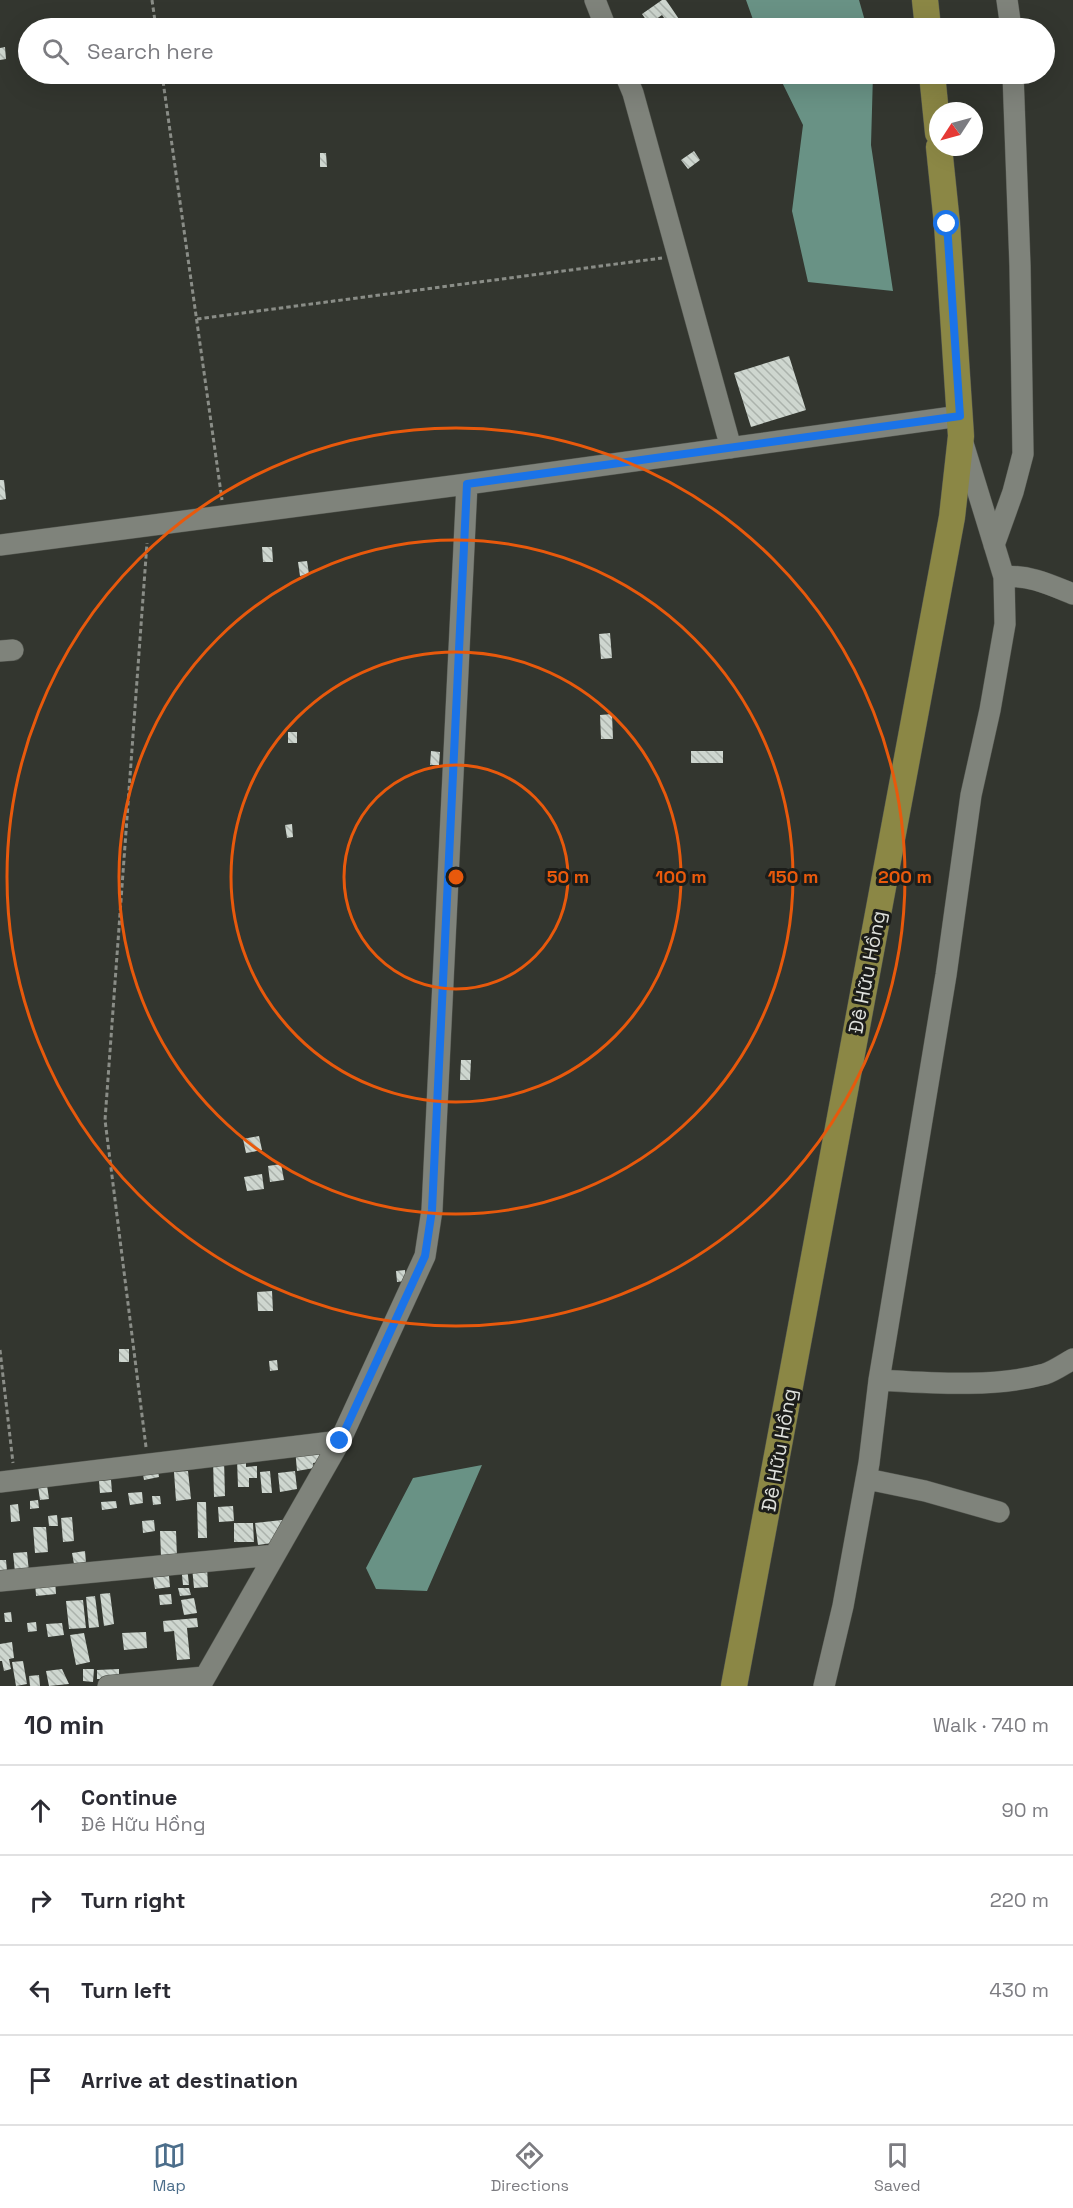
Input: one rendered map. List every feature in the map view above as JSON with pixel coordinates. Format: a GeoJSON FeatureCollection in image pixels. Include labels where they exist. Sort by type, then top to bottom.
{"type":"FeatureCollection","features":[{"type":"Feature","properties":{"kind":"main road"},"geometry":{"type":"LineString","coordinates":[[925,0],[927,18]]}},
{"type":"Feature","properties":{"kind":"main road"},"geometry":{"type":"LineString","coordinates":[[933,84],[935,102]]}},
{"type":"Feature","properties":{"kind":"main road","name":"Đê Hữu Hồng"},"geometry":{"type":"LineString","coordinates":[[734,1686],[952,517],[961,426],[940,156]]}},
{"type":"Feature","properties":{"kind":"street"},"geometry":{"type":"LineString","coordinates":[[595,0],[602,18]]}},
{"type":"Feature","properties":{"kind":"street"},"geometry":{"type":"LineString","coordinates":[[1007,0],[1010,18]]}},
{"type":"Feature","properties":{"kind":"street"},"geometry":{"type":"LineString","coordinates":[[629,84],[731,448]]}},
{"type":"Feature","properties":{"kind":"street"},"geometry":{"type":"LineString","coordinates":[[994,545],[1023,454],[1020,266],[1012,84]]}},
{"type":"Feature","properties":{"kind":"street"},"geometry":{"type":"LineString","coordinates":[[0,544],[731,448],[961,426],[1004,577],[1005,624],[990,710],[971,795],[946,975],[879,1380],[867,1479],[843,1606],[824,1686]]}},
{"type":"Feature","properties":{"kind":"street"},"geometry":{"type":"LineString","coordinates":[[108,1686],[202,1681],[340,1441],[425,1256],[432,1210],[467,484]]}},
{"type":"Feature","properties":{"kind":"street"},"geometry":{"type":"LineString","coordinates":[[1004,577],[1017,576],[1049,584],[1073,594]]}},
{"type":"Feature","properties":{"kind":"street"},"geometry":{"type":"LineString","coordinates":[[879,1380],[945,1383],[1009,1380],[1046,1374],[1073,1359]]}},
{"type":"Feature","properties":{"kind":"street"},"geometry":{"type":"LineString","coordinates":[[8,1481],[340,1441]]}},
{"type":"Feature","properties":{"kind":"street"},"geometry":{"type":"LineString","coordinates":[[867,1479],[925,1491],[999,1512]]}},
{"type":"Feature","properties":{"kind":"street"},"geometry":{"type":"LineString","coordinates":[[0,1581],[275,1555]]}},
{"type":"Feature","properties":{"kind":"path"},"geometry":{"type":"LineString","coordinates":[[152,0],[155,18]]}},
{"type":"Feature","properties":{"kind":"path"},"geometry":{"type":"LineString","coordinates":[[163,84],[224,516]]}},
{"type":"Feature","properties":{"kind":"path"},"geometry":{"type":"LineString","coordinates":[[197,319],[678,256]]}},
{"type":"Feature","properties":{"kind":"path"},"geometry":{"type":"LineString","coordinates":[[148,525],[105,1120],[148,1464]]}},
{"type":"Feature","properties":{"kind":"path"},"geometry":{"type":"LineString","coordinates":[[0,1350],[8,1481]]}},
{"type":"Feature","properties":{"kind":"water"},"geometry":{"type":"Polygon","coordinates":[[[746,0],[859,0],[864,18],[752,18],[746,0]]]}},
{"type":"Feature","properties":{"kind":"water"},"geometry":{"type":"Polygon","coordinates":[[[783,84],[873,84],[871,145],[893,291],[808,282],[792,211],[803,125],[783,84]]]}},
{"type":"Feature","properties":{"kind":"water"},"geometry":{"type":"Polygon","coordinates":[[[482,1465],[427,1591],[376,1589],[366,1568],[413,1478],[482,1465]]]}},
{"type":"Feature","properties":{"kind":"building"},"geometry":{"type":"Polygon","coordinates":[[[662,0],[666,0],[678,18],[664,18],[662,15],[658,18],[645,18],[642,14],[662,0]]]}},
{"type":"Feature","properties":{"kind":"building"},"geometry":{"type":"Polygon","coordinates":[[[5,47],[6,59],[0,60],[0,48],[5,47]]]}},
{"type":"Feature","properties":{"kind":"building"},"geometry":{"type":"Polygon","coordinates":[[[694,151],[700,160],[688,169],[681,160],[694,151]]]}},
{"type":"Feature","properties":{"kind":"building"},"geometry":{"type":"Polygon","coordinates":[[[320,153],[326,153],[327,167],[320,167],[320,153]]]}},
{"type":"Feature","properties":{"kind":"building"},"geometry":{"type":"Polygon","coordinates":[[[789,356],[806,410],[751,427],[734,373],[789,356]]]}},
{"type":"Feature","properties":{"kind":"building"},"geometry":{"type":"Polygon","coordinates":[[[0,480],[4,480],[6,499],[0,500],[0,480]]]}},
{"type":"Feature","properties":{"kind":"building"},"geometry":{"type":"Polygon","coordinates":[[[262,547],[272,547],[273,562],[263,562],[262,547]]]}},
{"type":"Feature","properties":{"kind":"building"},"geometry":{"type":"Polygon","coordinates":[[[307,561],[309,574],[300,576],[298,562],[307,561]]]}},
{"type":"Feature","properties":{"kind":"building"},"geometry":{"type":"Polygon","coordinates":[[[610,633],[612,658],[601,659],[599,634],[610,633]]]}},
{"type":"Feature","properties":{"kind":"building"},"geometry":{"type":"Polygon","coordinates":[[[612,714],[613,739],[601,739],[600,715],[612,714]]]}},
{"type":"Feature","properties":{"kind":"building"},"geometry":{"type":"Polygon","coordinates":[[[288,732],[297,732],[297,743],[288,743],[288,732]]]}},
{"type":"Feature","properties":{"kind":"building"},"geometry":{"type":"Polygon","coordinates":[[[431,751],[440,752],[439,765],[430,765],[431,751]]]}},
{"type":"Feature","properties":{"kind":"building"},"geometry":{"type":"Polygon","coordinates":[[[691,751],[723,751],[723,763],[691,763],[691,751]]]}},
{"type":"Feature","properties":{"kind":"building"},"geometry":{"type":"Polygon","coordinates":[[[292,824],[293,837],[287,838],[285,825],[292,824]]]}},
{"type":"Feature","properties":{"kind":"building"},"geometry":{"type":"Polygon","coordinates":[[[461,1060],[471,1060],[470,1080],[460,1080],[461,1060]]]}},
{"type":"Feature","properties":{"kind":"building"},"geometry":{"type":"Polygon","coordinates":[[[259,1136],[262,1150],[246,1153],[243,1139],[259,1136]]]}},
{"type":"Feature","properties":{"kind":"building"},"geometry":{"type":"Polygon","coordinates":[[[281,1164],[284,1180],[270,1182],[268,1166],[281,1164]]]}},
{"type":"Feature","properties":{"kind":"building"},"geometry":{"type":"Polygon","coordinates":[[[262,1174],[264,1189],[247,1191],[244,1177],[262,1174]]]}},
{"type":"Feature","properties":{"kind":"building"},"geometry":{"type":"Polygon","coordinates":[[[405,1270],[406,1281],[397,1282],[396,1271],[405,1270]]]}},
{"type":"Feature","properties":{"kind":"building"},"geometry":{"type":"Polygon","coordinates":[[[272,1291],[273,1311],[258,1311],[257,1292],[272,1291]]]}},
{"type":"Feature","properties":{"kind":"building"},"geometry":{"type":"Polygon","coordinates":[[[119,1349],[129,1349],[129,1362],[119,1362],[119,1349]]]}},
{"type":"Feature","properties":{"kind":"building"},"geometry":{"type":"Polygon","coordinates":[[[277,1360],[278,1370],[270,1371],[269,1361],[277,1360]]]}},
{"type":"Feature","properties":{"kind":"building"},"geometry":{"type":"Polygon","coordinates":[[[295,1448],[327,1450],[325,1461],[313,1463],[314,1468],[297,1471],[295,1448]]]}},
{"type":"Feature","properties":{"kind":"building"},"geometry":{"type":"Polygon","coordinates":[[[224,1459],[225,1496],[214,1497],[213,1460],[224,1459]]]}},
{"type":"Feature","properties":{"kind":"building"},"geometry":{"type":"Polygon","coordinates":[[[237,1460],[246,1460],[246,1467],[257,1466],[257,1478],[249,1478],[249,1487],[238,1487],[237,1460]]]}},
{"type":"Feature","properties":{"kind":"building"},"geometry":{"type":"Polygon","coordinates":[[[157,1465],[159,1477],[144,1480],[142,1468],[157,1465]]]}},
{"type":"Feature","properties":{"kind":"building"},"geometry":{"type":"Polygon","coordinates":[[[188,1471],[191,1499],[176,1501],[174,1472],[188,1471]]]}},
{"type":"Feature","properties":{"kind":"building"},"geometry":{"type":"Polygon","coordinates":[[[270,1471],[272,1493],[262,1493],[260,1472],[270,1471]]]}},
{"type":"Feature","properties":{"kind":"building"},"geometry":{"type":"Polygon","coordinates":[[[295,1471],[297,1489],[280,1492],[278,1473],[295,1471]]]}},
{"type":"Feature","properties":{"kind":"building"},"geometry":{"type":"Polygon","coordinates":[[[111,1480],[112,1492],[100,1493],[99,1481],[111,1480]]]}},
{"type":"Feature","properties":{"kind":"building"},"geometry":{"type":"Polygon","coordinates":[[[47,1485],[49,1499],[40,1500],[38,1486],[47,1485]]]}},
{"type":"Feature","properties":{"kind":"building"},"geometry":{"type":"Polygon","coordinates":[[[142,1492],[143,1503],[130,1505],[128,1493],[142,1492]]]}},
{"type":"Feature","properties":{"kind":"building"},"geometry":{"type":"Polygon","coordinates":[[[152,1496],[160,1496],[161,1504],[153,1505],[152,1496]]]}},
{"type":"Feature","properties":{"kind":"building"},"geometry":{"type":"Polygon","coordinates":[[[38,1500],[39,1508],[30,1509],[30,1501],[38,1500]]]}},
{"type":"Feature","properties":{"kind":"building"},"geometry":{"type":"Polygon","coordinates":[[[116,1501],[117,1508],[102,1510],[101,1502],[116,1501]]]}},
{"type":"Feature","properties":{"kind":"building"},"geometry":{"type":"Polygon","coordinates":[[[197,1502],[206,1502],[207,1538],[198,1538],[197,1502]]]}},
{"type":"Feature","properties":{"kind":"building"},"geometry":{"type":"Polygon","coordinates":[[[18,1504],[20,1521],[11,1522],[10,1505],[18,1504]]]}},
{"type":"Feature","properties":{"kind":"building"},"geometry":{"type":"Polygon","coordinates":[[[233,1506],[234,1521],[219,1522],[218,1507],[233,1506]]]}},
{"type":"Feature","properties":{"kind":"building"},"geometry":{"type":"Polygon","coordinates":[[[57,1515],[58,1526],[49,1526],[48,1516],[57,1515]]]}},
{"type":"Feature","properties":{"kind":"building"},"geometry":{"type":"Polygon","coordinates":[[[72,1517],[74,1541],[63,1542],[61,1518],[72,1517]]]}},
{"type":"Feature","properties":{"kind":"building"},"geometry":{"type":"Polygon","coordinates":[[[291,1519],[279,1542],[258,1545],[255,1523],[291,1519]]]}},
{"type":"Feature","properties":{"kind":"building"},"geometry":{"type":"Polygon","coordinates":[[[154,1520],[155,1531],[143,1533],[142,1521],[154,1520]]]}},
{"type":"Feature","properties":{"kind":"building"},"geometry":{"type":"Polygon","coordinates":[[[234,1523],[253,1523],[254,1542],[234,1542],[234,1523]]]}},
{"type":"Feature","properties":{"kind":"building"},"geometry":{"type":"Polygon","coordinates":[[[33,1527],[46,1527],[48,1552],[35,1553],[33,1527]]]}},
{"type":"Feature","properties":{"kind":"building"},"geometry":{"type":"Polygon","coordinates":[[[160,1531],[176,1531],[177,1557],[161,1557],[160,1531]]]}},
{"type":"Feature","properties":{"kind":"building"},"geometry":{"type":"Polygon","coordinates":[[[85,1551],[86,1563],[74,1564],[72,1553],[85,1551]]]}},
{"type":"Feature","properties":{"kind":"building"},"geometry":{"type":"Polygon","coordinates":[[[27,1552],[29,1572],[15,1572],[13,1553],[27,1552]]]}},
{"type":"Feature","properties":{"kind":"building"},"geometry":{"type":"Polygon","coordinates":[[[0,1560],[6,1560],[7,1571],[0,1571],[0,1560]]]}},
{"type":"Feature","properties":{"kind":"building"},"geometry":{"type":"Polygon","coordinates":[[[181,1566],[187,1566],[189,1585],[183,1585],[181,1566]]]}},
{"type":"Feature","properties":{"kind":"building"},"geometry":{"type":"Polygon","coordinates":[[[207,1566],[208,1587],[194,1588],[192,1567],[207,1566]]]}},
{"type":"Feature","properties":{"kind":"building"},"geometry":{"type":"Polygon","coordinates":[[[169,1576],[170,1587],[155,1589],[153,1577],[169,1576]]]}},
{"type":"Feature","properties":{"kind":"building"},"geometry":{"type":"Polygon","coordinates":[[[55,1580],[56,1594],[36,1596],[35,1582],[55,1580]]]}},
{"type":"Feature","properties":{"kind":"building"},"geometry":{"type":"Polygon","coordinates":[[[178,1588],[189,1588],[191,1595],[180,1596],[178,1588]]]}},
{"type":"Feature","properties":{"kind":"building"},"geometry":{"type":"Polygon","coordinates":[[[110,1593],[114,1624],[104,1626],[100,1594],[110,1593]]]}},
{"type":"Feature","properties":{"kind":"building"},"geometry":{"type":"Polygon","coordinates":[[[171,1594],[172,1604],[160,1605],[159,1595],[171,1594]]]}},
{"type":"Feature","properties":{"kind":"building"},"geometry":{"type":"Polygon","coordinates":[[[95,1596],[99,1627],[89,1628],[86,1597],[95,1596]]]}},
{"type":"Feature","properties":{"kind":"building"},"geometry":{"type":"Polygon","coordinates":[[[194,1598],[197,1613],[184,1615],[181,1600],[194,1598]]]}},
{"type":"Feature","properties":{"kind":"building"},"geometry":{"type":"Polygon","coordinates":[[[83,1600],[86,1628],[69,1629],[66,1601],[83,1600]]]}},
{"type":"Feature","properties":{"kind":"building"},"geometry":{"type":"Polygon","coordinates":[[[11,1612],[12,1622],[5,1622],[4,1613],[11,1612]]]}},
{"type":"Feature","properties":{"kind":"building"},"geometry":{"type":"Polygon","coordinates":[[[197,1618],[198,1627],[187,1628],[190,1659],[177,1660],[174,1631],[164,1632],[163,1621],[197,1618]]]}},
{"type":"Feature","properties":{"kind":"building"},"geometry":{"type":"Polygon","coordinates":[[[36,1622],[37,1631],[28,1632],[27,1623],[36,1622]]]}},
{"type":"Feature","properties":{"kind":"building"},"geometry":{"type":"Polygon","coordinates":[[[62,1623],[64,1635],[48,1637],[46,1624],[62,1623]]]}},
{"type":"Feature","properties":{"kind":"building"},"geometry":{"type":"Polygon","coordinates":[[[146,1632],[147,1648],[124,1650],[122,1633],[146,1632]]]}},
{"type":"Feature","properties":{"kind":"building"},"geometry":{"type":"Polygon","coordinates":[[[84,1633],[90,1662],[76,1665],[70,1635],[84,1633]]]}},
{"type":"Feature","properties":{"kind":"building"},"geometry":{"type":"Polygon","coordinates":[[[12,1642],[14,1658],[9,1659],[11,1669],[4,1671],[2,1661],[0,1661],[0,1644],[12,1642]]]}},
{"type":"Feature","properties":{"kind":"building"},"geometry":{"type":"Polygon","coordinates":[[[23,1661],[27,1684],[16,1686],[12,1662],[23,1661]]]}},
{"type":"Feature","properties":{"kind":"building"},"geometry":{"type":"Polygon","coordinates":[[[62,1669],[69,1684],[49,1686],[46,1671],[62,1669]]]}},
{"type":"Feature","properties":{"kind":"building"},"geometry":{"type":"Polygon","coordinates":[[[83,1669],[94,1669],[93,1682],[83,1681],[83,1669]]]}},
{"type":"Feature","properties":{"kind":"building"},"geometry":{"type":"Polygon","coordinates":[[[119,1669],[119,1679],[97,1679],[97,1670],[119,1669]]]}},
{"type":"Feature","properties":{"kind":"building"},"geometry":{"type":"Polygon","coordinates":[[[39,1675],[40,1686],[30,1686],[29,1676],[39,1675]]]}},
{"type":"Feature","properties":{"kind":"route"},"geometry":{"type":"LineString","coordinates":[[340,1441],[425,1256],[432,1210],[467,484],[960,416],[947,224]]}}]}
